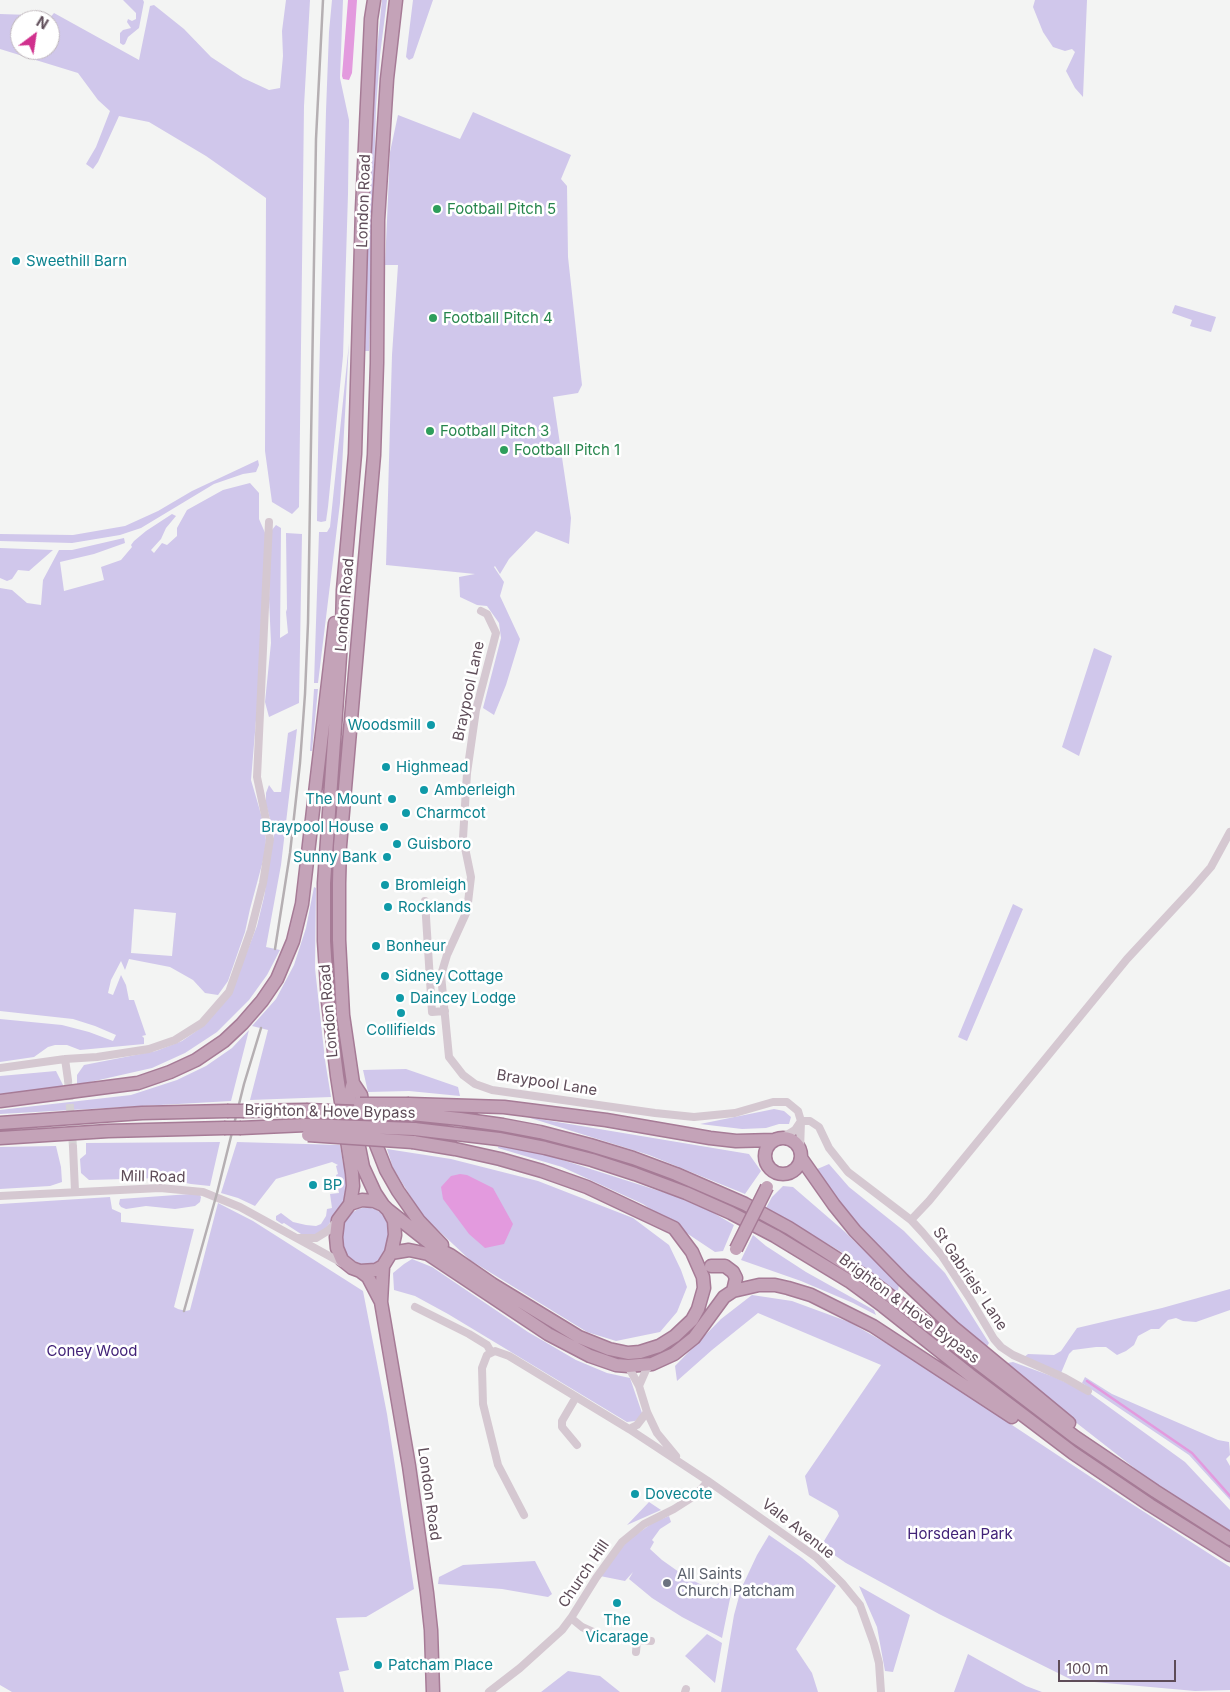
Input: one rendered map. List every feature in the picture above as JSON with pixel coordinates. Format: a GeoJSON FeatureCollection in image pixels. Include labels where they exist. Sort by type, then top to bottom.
{"type":"FeatureCollection","features":[{"type":"Feature","properties":{"kind":"highway","name":"London Road"},"geometry":{"type":"LineString","coordinates":[[350,1204],[353,1186],[329,1011],[324,931],[324,883],[343,590],[355,454],[362,209],[371,19],[374,0]]}},
{"type":"Feature","properties":{"kind":"highway","name":"London Road"},"geometry":{"type":"LineString","coordinates":[[385,1208],[375,1193],[363,1167],[349,1097],[353,1083],[343,1015],[339,940],[340,846],[373,464],[377,363],[378,220],[387,79],[396,0]]}},
{"type":"Feature","properties":{"kind":"highway"},"geometry":{"type":"LineString","coordinates":[[0,1101],[138,1082],[170,1072],[196,1060],[224,1041],[262,1001],[277,979],[293,941],[302,904],[334,627],[343,590]]}},
{"type":"Feature","properties":{"kind":"highway"},"geometry":{"type":"LineString","coordinates":[[353,1083],[361,1095],[364,1114],[386,1170],[398,1191],[420,1221],[450,1255]]}},
{"type":"Feature","properties":{"kind":"highway","name":"Brighton & Hove Bypass"},"geometry":{"type":"LineString","coordinates":[[0,1123],[142,1113],[306,1110],[354,1104],[410,1109],[540,1132],[633,1158],[676,1174],[745,1204],[789,1228],[863,1274],[1075,1437],[1230,1539]]}},
{"type":"Feature","properties":{"kind":"highway"},"geometry":{"type":"LineString","coordinates":[[410,1109],[504,1107],[606,1120],[710,1138],[736,1141],[778,1139],[793,1141],[834,1206],[855,1231],[903,1280],[953,1327],[1056,1411],[1116,1464]]}},
{"type":"Feature","properties":{"kind":"highway","name":"Brighton & Hove Bypass"},"geometry":{"type":"LineString","coordinates":[[0,1138],[108,1131],[224,1128],[307,1130],[414,1129],[499,1139],[545,1148],[592,1160],[635,1174],[677,1189],[731,1213],[775,1236],[849,1281],[1073,1453],[1150,1505],[1230,1555]]}},
{"type":"Feature","properties":{"kind":"highway"},"geometry":{"type":"LineString","coordinates":[[307,1130],[455,1148],[542,1171],[586,1187],[674,1228],[692,1252],[710,1296],[714,1298],[759,1285],[775,1285],[811,1295],[874,1326],[1013,1417],[1073,1453]]}},
{"type":"Feature","properties":{"kind":"highway"},"geometry":{"type":"LineString","coordinates":[[778,1139],[770,1144],[765,1153],[765,1158],[773,1171],[782,1174]]}},
{"type":"Feature","properties":{"kind":"highway"},"geometry":{"type":"LineString","coordinates":[[385,1208],[394,1221],[392,1253],[383,1266],[376,1270],[360,1271],[346,1265],[337,1248],[338,1220],[350,1204],[368,1200],[385,1208],[436,1248],[450,1255],[544,1317],[579,1337],[609,1349],[628,1353],[648,1350],[667,1342],[692,1320],[698,1309],[703,1282],[712,1266],[736,1249],[767,1187],[782,1174],[793,1172],[797,1168],[801,1154]]}},
{"type":"Feature","properties":{"kind":"highway"},"geometry":{"type":"LineString","coordinates":[[767,1187],[770,1168]]}},
{"type":"Feature","properties":{"kind":"highway"},"geometry":{"type":"LineString","coordinates":[[656,1220],[677,1240],[693,1272],[695,1290],[683,1328]]}},
{"type":"Feature","properties":{"kind":"highway"},"geometry":{"type":"LineString","coordinates":[[392,1253],[409,1250],[428,1254],[548,1334],[590,1356],[616,1365],[628,1366],[652,1364],[674,1354],[694,1338],[728,1294],[736,1278],[734,1265],[736,1249]]}},
{"type":"Feature","properties":{"kind":"highway","name":"London Road"},"geometry":{"type":"LineString","coordinates":[[383,1266],[381,1302],[409,1466],[427,1593],[431,1630],[433,1692]]}},
{"type":"Feature","properties":{"kind":"highway"},"geometry":{"type":"LineString","coordinates":[[712,1266],[725,1266],[733,1272],[736,1278]]}},
{"type":"Feature","properties":{"kind":"highway","name":"London Road"},"geometry":{"type":"LineString","coordinates":[[360,1271],[368,1277],[381,1302]]}},
{"type":"Feature","properties":{"kind":"street"},"geometry":{"type":"LineString","coordinates":[[0,1068],[149,1049],[175,1040],[202,1023],[229,992],[251,930],[263,883],[270,839],[257,776],[269,522]]}},
{"type":"Feature","properties":{"kind":"street","name":"Braypool Lane"},"geometry":{"type":"LineString","coordinates":[[481,610],[487,614],[496,633],[476,710],[468,760],[463,838],[471,877],[467,911],[441,975],[449,1056],[463,1075],[475,1084],[492,1090],[655,1114],[694,1117],[735,1113],[782,1101],[794,1107],[801,1121]]}},
{"type":"Feature","properties":{"kind":"street"},"geometry":{"type":"LineString","coordinates":[[911,1220],[1126,959],[1192,890],[1211,867],[1230,832]]}},
{"type":"Feature","properties":{"kind":"street"},"geometry":{"type":"LineString","coordinates":[[426,901],[432,1012],[445,1011]]}},
{"type":"Feature","properties":{"kind":"street"},"geometry":{"type":"LineString","coordinates":[[65,1059],[68,1080]]}},
{"type":"Feature","properties":{"kind":"street"},"geometry":{"type":"LineString","coordinates":[[778,1139],[795,1130],[801,1121]]}},
{"type":"Feature","properties":{"kind":"street"},"geometry":{"type":"LineString","coordinates":[[801,1121],[801,1154]]}},
{"type":"Feature","properties":{"kind":"street","name":"St Gabriels' Lane"},"geometry":{"type":"LineString","coordinates":[[801,1121],[810,1121],[820,1127],[829,1148],[848,1172],[911,1220],[938,1251],[1001,1347],[1013,1356],[1065,1378],[1088,1391]]}},
{"type":"Feature","properties":{"kind":"street"},"geometry":{"type":"LineString","coordinates":[[74,1147],[76,1192]]}},
{"type":"Feature","properties":{"kind":"street","name":"Mill Road"},"geometry":{"type":"LineString","coordinates":[[0,1196],[160,1188],[203,1192],[240,1207],[346,1265]]}},
{"type":"Feature","properties":{"kind":"street"},"geometry":{"type":"LineString","coordinates":[[295,1237],[304,1239],[316,1238],[329,1230],[338,1220]]}},
{"type":"Feature","properties":{"kind":"street"},"geometry":{"type":"LineString","coordinates":[[415,1307],[476,1338],[487,1345],[491,1352],[487,1355],[482,1368],[483,1404],[498,1464],[524,1515]]}},
{"type":"Feature","properties":{"kind":"street","name":"Vale Avenue"},"geometry":{"type":"LineString","coordinates":[[491,1352],[495,1351],[510,1356],[629,1429],[708,1481],[816,1557],[842,1583],[860,1605],[879,1663],[881,1692]]}},
{"type":"Feature","properties":{"kind":"street"},"geometry":{"type":"LineString","coordinates":[[639,1386],[646,1370],[652,1364]]}},
{"type":"Feature","properties":{"kind":"street","name":"Vale Avenue"},"geometry":{"type":"LineString","coordinates":[[628,1366],[639,1386],[656,1433],[687,1467]]}},
{"type":"Feature","properties":{"kind":"street"},"geometry":{"type":"LineString","coordinates":[[576,1397],[562,1421],[562,1427],[577,1445]]}},
{"type":"Feature","properties":{"kind":"street"},"geometry":{"type":"LineString","coordinates":[[629,1429],[642,1420],[647,1412]]}},
{"type":"Feature","properties":{"kind":"street","name":"Church Hill"},"geometry":{"type":"LineString","coordinates":[[489,1692],[543,1648],[571,1618],[596,1578],[622,1542],[644,1524],[674,1509],[696,1495],[708,1481]]}},
{"type":"Feature","properties":{"kind":"street"},"geometry":{"type":"LineString","coordinates":[[571,1618],[582,1627],[604,1637],[651,1640]]}},
{"type":"Feature","properties":{"kind":"street"},"geometry":{"type":"LineString","coordinates":[[636,1652],[637,1640]]}},
{"type":"Feature","properties":{"kind":"green space"},"geometry":{"type":"Polygon","coordinates":[[[123,0],[143,0],[144,2],[139,28],[128,37],[123,45],[120,43],[120,33],[131,28],[127,22],[128,19],[132,21],[136,19],[136,13],[123,0]]]}},
{"type":"Feature","properties":{"kind":"green space"},"geometry":{"type":"Polygon","coordinates":[[[286,0],[310,0],[304,106],[299,507],[292,514],[272,502],[265,451],[266,198],[206,156],[149,122],[119,116],[93,169],[86,164],[96,147],[110,111],[98,100],[78,73],[36,60],[60,60],[60,16],[139,60],[150,6],[154,5],[184,29],[211,57],[243,78],[269,90],[280,88],[283,56],[282,31],[286,0]]]}},
{"type":"Feature","properties":{"kind":"green space"},"geometry":{"type":"Polygon","coordinates":[[[332,0],[343,0],[340,78],[349,120],[348,194],[343,356],[328,507],[326,521],[321,522],[317,521],[319,381],[326,111],[332,0]]]}},
{"type":"Feature","properties":{"kind":"green space"},"geometry":{"type":"Polygon","coordinates":[[[382,0],[387,0],[376,107],[369,351],[365,351],[369,173],[374,80],[382,0]]]}},
{"type":"Feature","properties":{"kind":"green space"},"geometry":{"type":"Polygon","coordinates":[[[413,0],[433,0],[413,58],[409,60],[406,57],[413,0]]]}},
{"type":"Feature","properties":{"kind":"green space"},"geometry":{"type":"Polygon","coordinates":[[[1035,0],[1087,0],[1083,97],[1075,88],[1066,71],[1075,52],[1072,49],[1065,51],[1053,47],[1043,32],[1033,7],[1035,0]]]}},
{"type":"Feature","properties":{"kind":"green space"},"geometry":{"type":"Polygon","coordinates":[[[0,14],[10,14],[10,52],[0,49],[0,14]]]}},
{"type":"Feature","properties":{"kind":"green space"},"geometry":{"type":"Polygon","coordinates":[[[473,112],[571,155],[561,179],[567,186],[568,257],[582,385],[578,393],[553,397],[571,518],[569,544],[536,531],[509,559],[500,574],[494,567],[504,582],[500,596],[520,639],[506,685],[494,715],[483,708],[501,638],[499,623],[487,606],[477,605],[460,597],[459,577],[475,574],[386,565],[392,355],[398,265],[385,265],[390,152],[398,115],[460,139],[473,112]]]}},
{"type":"Feature","properties":{"kind":"green space"},"geometry":{"type":"Polygon","coordinates":[[[1175,305],[1216,317],[1211,332],[1190,326],[1192,320],[1172,313],[1175,305]]]}},
{"type":"Feature","properties":{"kind":"green space"},"geometry":{"type":"Polygon","coordinates":[[[349,343],[340,503],[318,683],[314,683],[319,532],[327,532],[330,527],[349,343]]]}},
{"type":"Feature","properties":{"kind":"green space"},"geometry":{"type":"Polygon","coordinates":[[[258,460],[259,465],[256,472],[243,474],[214,484],[141,528],[120,535],[72,543],[0,541],[0,534],[73,535],[125,526],[158,511],[192,491],[258,460]]]}},
{"type":"Feature","properties":{"kind":"green space"},"geometry":{"type":"Polygon","coordinates":[[[250,483],[259,493],[259,519],[266,535],[257,708],[251,780],[263,821],[266,840],[264,857],[245,932],[228,981],[218,995],[205,993],[193,980],[170,967],[129,959],[125,970],[121,961],[111,980],[108,993],[113,995],[121,975],[126,985],[129,1000],[134,1000],[146,1035],[142,1036],[144,1044],[80,1050],[67,1045],[55,1045],[48,1047],[34,1057],[0,1062],[0,1019],[62,1025],[113,1041],[116,1035],[73,1019],[0,1011],[0,588],[12,590],[27,603],[41,605],[43,580],[59,550],[72,550],[124,538],[125,543],[94,554],[60,562],[64,591],[104,580],[101,567],[121,560],[132,547],[131,545],[134,541],[146,531],[172,514],[176,516],[166,528],[161,539],[151,550],[154,553],[162,543],[167,545],[177,536],[177,528],[187,510],[223,490],[250,483]],[[134,909],[131,953],[172,956],[176,913],[134,909]]]}},
{"type":"Feature","properties":{"kind":"green space"},"geometry":{"type":"Polygon","coordinates":[[[276,525],[281,528],[280,638],[288,633],[286,612],[286,533],[302,534],[299,703],[269,717],[265,702],[271,643],[269,599],[271,531],[276,525]]]}},
{"type":"Feature","properties":{"kind":"green space"},"geometry":{"type":"Polygon","coordinates":[[[0,548],[53,550],[29,571],[18,570],[12,579],[7,581],[0,578],[0,548]]]}},
{"type":"Feature","properties":{"kind":"green space"},"geometry":{"type":"Polygon","coordinates":[[[1094,648],[1112,656],[1079,756],[1062,747],[1094,648]]]}},
{"type":"Feature","properties":{"kind":"green space"},"geometry":{"type":"Polygon","coordinates":[[[314,689],[318,689],[312,751],[310,751],[314,689]]]}},
{"type":"Feature","properties":{"kind":"green space"},"geometry":{"type":"Polygon","coordinates":[[[297,729],[281,865],[266,947],[280,950],[267,975],[249,1000],[217,1032],[185,1053],[152,1068],[77,1085],[77,1075],[84,1065],[156,1051],[182,1041],[205,1025],[231,992],[257,926],[264,897],[274,835],[266,804],[266,793],[269,785],[274,792],[281,792],[288,733],[297,729]]]}},
{"type":"Feature","properties":{"kind":"green space"},"geometry":{"type":"Polygon","coordinates":[[[314,887],[316,888],[315,968],[331,1097],[250,1100],[268,1030],[252,1026],[276,999],[294,965],[306,928],[314,887]]]}},
{"type":"Feature","properties":{"kind":"green space"},"geometry":{"type":"Polygon","coordinates":[[[1013,904],[1023,909],[967,1041],[958,1037],[1013,904]]]}},
{"type":"Feature","properties":{"kind":"green space"},"geometry":{"type":"Polygon","coordinates":[[[249,1030],[231,1101],[0,1114],[0,1110],[131,1095],[177,1080],[206,1066],[232,1048],[249,1030]]]}},
{"type":"Feature","properties":{"kind":"green space"},"geometry":{"type":"Polygon","coordinates":[[[406,1069],[458,1087],[460,1096],[409,1091],[368,1092],[363,1070],[406,1069]]]}},
{"type":"Feature","properties":{"kind":"green space"},"geometry":{"type":"Polygon","coordinates":[[[56,1071],[64,1087],[0,1094],[0,1076],[56,1071]]]}},
{"type":"Feature","properties":{"kind":"green space"},"geometry":{"type":"Polygon","coordinates":[[[774,1109],[784,1111],[791,1117],[789,1124],[779,1124],[766,1128],[742,1129],[700,1124],[774,1109]]]}},
{"type":"Feature","properties":{"kind":"green space"},"geometry":{"type":"Polygon","coordinates":[[[527,1117],[749,1154],[761,1171],[745,1194],[649,1155],[527,1117]]]}},
{"type":"Feature","properties":{"kind":"green space"},"geometry":{"type":"Polygon","coordinates":[[[220,1142],[210,1186],[162,1178],[89,1180],[81,1173],[80,1159],[86,1154],[86,1143],[220,1142]]]}},
{"type":"Feature","properties":{"kind":"green space"},"geometry":{"type":"Polygon","coordinates":[[[237,1142],[340,1145],[348,1178],[346,1198],[327,1227],[315,1235],[301,1234],[276,1220],[276,1216],[281,1213],[293,1222],[316,1226],[321,1224],[326,1216],[327,1209],[332,1208],[330,1194],[339,1193],[336,1175],[338,1174],[336,1166],[338,1165],[332,1162],[276,1179],[255,1206],[221,1193],[237,1142]]]}},
{"type":"Feature","properties":{"kind":"green space"},"geometry":{"type":"Polygon","coordinates":[[[499,1144],[550,1156],[675,1196],[712,1212],[734,1225],[723,1251],[715,1252],[643,1204],[562,1167],[498,1148],[499,1144]]]}},
{"type":"Feature","properties":{"kind":"green space"},"geometry":{"type":"Polygon","coordinates":[[[56,1146],[62,1182],[50,1186],[0,1189],[0,1147],[56,1146]]]}},
{"type":"Feature","properties":{"kind":"green space"},"geometry":{"type":"Polygon","coordinates":[[[387,1149],[451,1159],[538,1181],[633,1218],[669,1245],[681,1270],[687,1287],[677,1312],[660,1332],[616,1341],[587,1332],[470,1260],[422,1215],[393,1168],[387,1149]]]}},
{"type":"Feature","properties":{"kind":"green space"},"geometry":{"type":"Polygon","coordinates":[[[829,1164],[849,1187],[904,1231],[945,1273],[989,1343],[986,1348],[908,1277],[848,1213],[815,1170],[829,1164]]]}},
{"type":"Feature","properties":{"kind":"green space"},"geometry":{"type":"Polygon","coordinates":[[[783,1186],[793,1187],[844,1231],[899,1285],[898,1291],[890,1288],[850,1257],[766,1208],[772,1197],[783,1186]]]}},
{"type":"Feature","properties":{"kind":"green space"},"geometry":{"type":"Polygon","coordinates":[[[199,1194],[201,1197],[200,1202],[195,1206],[175,1209],[146,1206],[126,1209],[119,1204],[120,1199],[199,1194]]]}},
{"type":"Feature","properties":{"kind":"green space","name":"Coney Wood"},"geometry":{"type":"Polygon","coordinates":[[[110,1197],[112,1209],[121,1213],[121,1222],[194,1229],[174,1307],[178,1309],[190,1310],[218,1203],[253,1221],[363,1291],[387,1414],[414,1589],[366,1617],[336,1618],[349,1670],[339,1672],[344,1692],[12,1692],[0,1685],[0,1204],[110,1197]]]}},
{"type":"Feature","properties":{"kind":"green space"},"geometry":{"type":"Polygon","coordinates":[[[366,1207],[375,1209],[383,1214],[388,1221],[390,1245],[379,1261],[372,1265],[364,1265],[350,1259],[342,1243],[345,1222],[350,1214],[366,1207]]]}},
{"type":"Feature","properties":{"kind":"green space"},"geometry":{"type":"Polygon","coordinates":[[[753,1235],[766,1246],[806,1272],[874,1310],[876,1315],[801,1281],[741,1260],[753,1235]]]}},
{"type":"Feature","properties":{"kind":"green space"},"geometry":{"type":"Polygon","coordinates":[[[412,1259],[432,1267],[528,1332],[576,1360],[607,1373],[630,1378],[642,1413],[639,1418],[635,1421],[627,1422],[448,1314],[415,1296],[394,1290],[393,1273],[412,1259]]]}},
{"type":"Feature","properties":{"kind":"green space"},"geometry":{"type":"Polygon","coordinates":[[[1230,1289],[1230,1310],[1196,1322],[1183,1321],[1176,1318],[1168,1320],[1159,1329],[1151,1329],[1138,1336],[1134,1345],[1117,1355],[1106,1347],[1073,1350],[1069,1354],[1061,1373],[1024,1357],[1028,1354],[1054,1355],[1061,1351],[1077,1328],[1162,1308],[1230,1289]]]}},
{"type":"Feature","properties":{"kind":"green space","name":"Horsdean Park"},"geometry":{"type":"Polygon","coordinates":[[[752,1295],[792,1301],[849,1322],[900,1351],[1230,1567],[1230,1690],[1195,1691],[1072,1680],[939,1614],[846,1563],[821,1546],[839,1516],[837,1511],[809,1495],[805,1476],[881,1365],[758,1313],[677,1381],[675,1366],[721,1319],[752,1295]]]}},
{"type":"Feature","properties":{"kind":"green space"},"geometry":{"type":"Polygon","coordinates":[[[1013,1362],[1054,1377],[1091,1394],[1185,1462],[1230,1510],[1230,1533],[1142,1474],[1001,1364],[1013,1362]]]}},
{"type":"Feature","properties":{"kind":"green space"},"geometry":{"type":"Polygon","coordinates":[[[1085,1377],[1112,1394],[1218,1440],[1229,1442],[1230,1455],[1226,1459],[1230,1466],[1230,1500],[1189,1455],[1082,1383],[1085,1377]]]}},
{"type":"Feature","properties":{"kind":"green space"},"geometry":{"type":"Polygon","coordinates":[[[649,1502],[661,1510],[627,1525],[649,1502]]]}},
{"type":"Feature","properties":{"kind":"green space"},"geometry":{"type":"Polygon","coordinates":[[[669,1516],[671,1522],[660,1529],[652,1540],[654,1542],[650,1549],[686,1577],[710,1589],[719,1583],[732,1589],[722,1638],[682,1617],[652,1598],[629,1579],[633,1572],[625,1581],[600,1576],[627,1541],[654,1522],[669,1516]]]}},
{"type":"Feature","properties":{"kind":"green space"},"geometry":{"type":"Polygon","coordinates":[[[769,1535],[802,1558],[836,1586],[796,1649],[812,1673],[818,1692],[721,1692],[734,1615],[741,1589],[769,1535]]]}},
{"type":"Feature","properties":{"kind":"green space"},"geometry":{"type":"Polygon","coordinates":[[[535,1561],[552,1594],[548,1597],[502,1589],[438,1584],[439,1577],[463,1565],[535,1561]]]}},
{"type":"Feature","properties":{"kind":"green space"},"geometry":{"type":"Polygon","coordinates":[[[859,1586],[910,1615],[893,1672],[885,1671],[877,1627],[859,1586]]]}},
{"type":"Feature","properties":{"kind":"green space"},"geometry":{"type":"Polygon","coordinates":[[[707,1634],[722,1643],[715,1683],[685,1656],[707,1634]]]}},
{"type":"Feature","properties":{"kind":"green space"},"geometry":{"type":"Polygon","coordinates":[[[968,1654],[1026,1686],[1042,1692],[954,1692],[968,1654]]]}},
{"type":"Feature","properties":{"kind":"green space"},"geometry":{"type":"Polygon","coordinates":[[[568,1671],[600,1676],[620,1692],[541,1692],[568,1671]]]}},
{"type":"Feature","properties":{"kind":"shaded area"},"geometry":{"type":"Polygon","coordinates":[[[348,0],[357,0],[352,73],[349,80],[343,79],[342,76],[348,0]]]}},
{"type":"Feature","properties":{"kind":"shaded area"},"geometry":{"type":"Polygon","coordinates":[[[467,1175],[493,1188],[513,1224],[504,1244],[485,1248],[469,1234],[443,1199],[441,1187],[451,1176],[467,1175]]]}},
{"type":"Feature","properties":{"kind":"waterway"},"geometry":{"type":"LineString","coordinates":[[1087,1381],[1192,1453],[1230,1496]]}},
{"type":"Feature","properties":{"kind":"tunnel"},"geometry":{"type":"LineString","coordinates":[[68,1080],[73,1147]]}},
{"type":"Feature","properties":{"kind":"railway"},"geometry":{"type":"LineString","coordinates":[[275,949],[290,853],[300,763],[305,694],[308,623],[316,139],[323,0]]}},
{"type":"Feature","properties":{"kind":"railway"},"geometry":{"type":"LineString","coordinates":[[184,1311],[217,1193],[244,1084],[261,1028]]}},
{"type":"Feature","properties":{"kind":"place","name":"Football Pitch 5"},"geometry":{"type":"Point","coordinates":[437,209]}},
{"type":"Feature","properties":{"kind":"place","name":"Sweethill Barn"},"geometry":{"type":"Point","coordinates":[16,261]}},
{"type":"Feature","properties":{"kind":"place","name":"Football Pitch 4"},"geometry":{"type":"Point","coordinates":[433,318]}},
{"type":"Feature","properties":{"kind":"place","name":"Football Pitch 3"},"geometry":{"type":"Point","coordinates":[430,431]}},
{"type":"Feature","properties":{"kind":"place","name":"Football Pitch 1"},"geometry":{"type":"Point","coordinates":[504,450]}},
{"type":"Feature","properties":{"kind":"place","name":"Woodsmill"},"geometry":{"type":"Point","coordinates":[431,725]}},
{"type":"Feature","properties":{"kind":"place","name":"Highmead"},"geometry":{"type":"Point","coordinates":[386,767]}},
{"type":"Feature","properties":{"kind":"place","name":"Amberleigh"},"geometry":{"type":"Point","coordinates":[424,790]}},
{"type":"Feature","properties":{"kind":"place","name":"The Mount"},"geometry":{"type":"Point","coordinates":[392,799]}},
{"type":"Feature","properties":{"kind":"place","name":"Charmcot"},"geometry":{"type":"Point","coordinates":[406,813]}},
{"type":"Feature","properties":{"kind":"place","name":"Braypool House"},"geometry":{"type":"Point","coordinates":[384,827]}},
{"type":"Feature","properties":{"kind":"place","name":"Guisboro"},"geometry":{"type":"Point","coordinates":[397,844]}},
{"type":"Feature","properties":{"kind":"place","name":"Sunny Bank"},"geometry":{"type":"Point","coordinates":[387,857]}},
{"type":"Feature","properties":{"kind":"place","name":"Bromleigh"},"geometry":{"type":"Point","coordinates":[385,885]}},
{"type":"Feature","properties":{"kind":"place","name":"Rocklands"},"geometry":{"type":"Point","coordinates":[388,907]}},
{"type":"Feature","properties":{"kind":"place","name":"Bonheur"},"geometry":{"type":"Point","coordinates":[376,946]}},
{"type":"Feature","properties":{"kind":"place","name":"Sidney Cottage"},"geometry":{"type":"Point","coordinates":[385,976]}},
{"type":"Feature","properties":{"kind":"place","name":"Daincey Lodge"},"geometry":{"type":"Point","coordinates":[400,998]}},
{"type":"Feature","properties":{"kind":"place","name":"Collifields"},"geometry":{"type":"Point","coordinates":[401,1013]}},
{"type":"Feature","properties":{"kind":"place","name":"BP"},"geometry":{"type":"Point","coordinates":[313,1185]}},
{"type":"Feature","properties":{"kind":"place","name":"Dovecote"},"geometry":{"type":"Point","coordinates":[635,1494]}},
{"type":"Feature","properties":{"kind":"place","name":"All Saints Church Patcham"},"geometry":{"type":"Point","coordinates":[667,1583]}},
{"type":"Feature","properties":{"kind":"place","name":"The Vicarage"},"geometry":{"type":"Point","coordinates":[617,1603]}},
{"type":"Feature","properties":{"kind":"place","name":"Patcham Place"},"geometry":{"type":"Point","coordinates":[378,1665]}}]}
